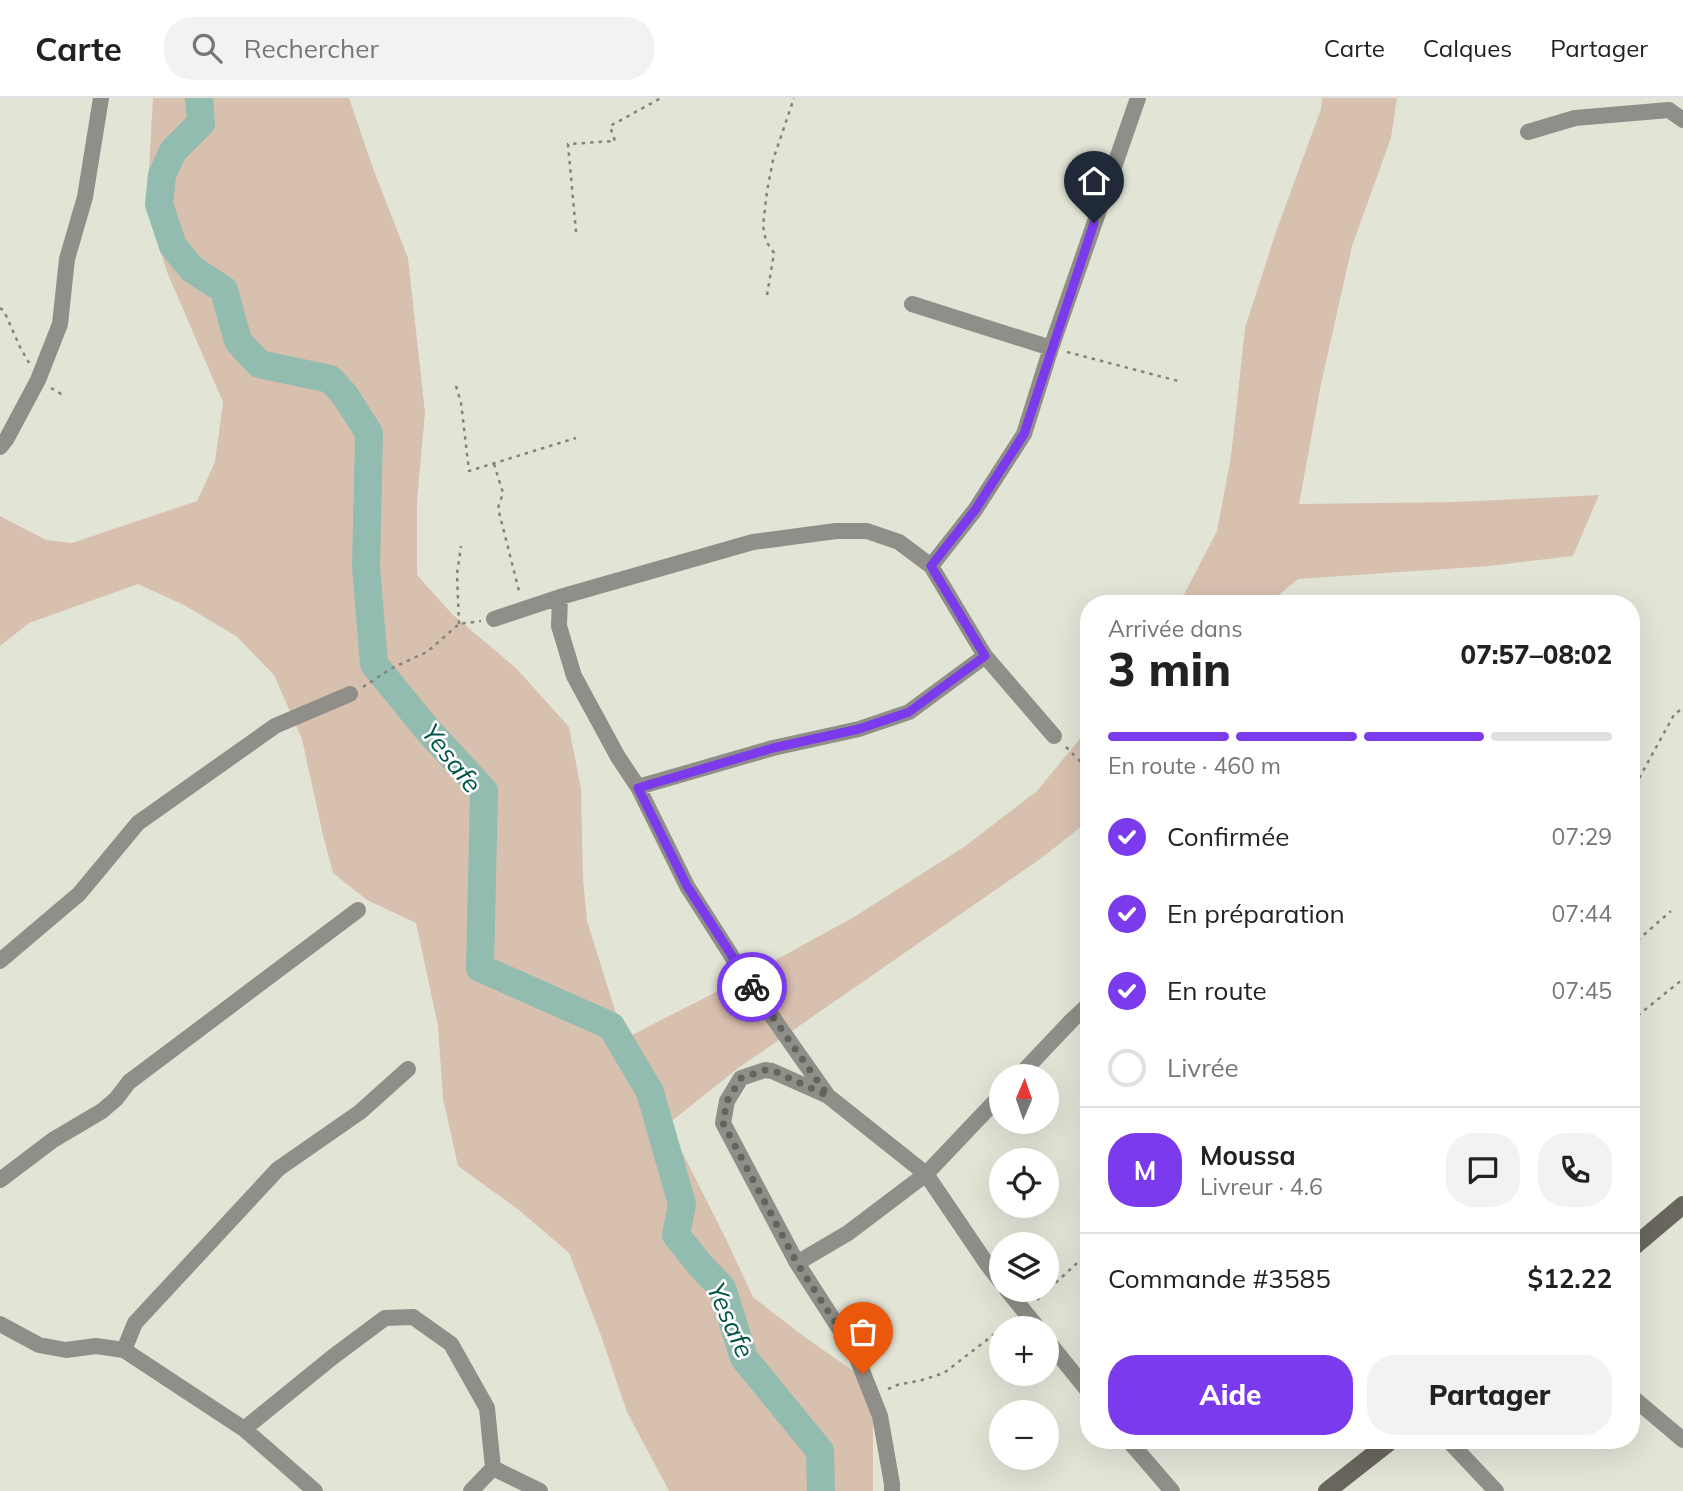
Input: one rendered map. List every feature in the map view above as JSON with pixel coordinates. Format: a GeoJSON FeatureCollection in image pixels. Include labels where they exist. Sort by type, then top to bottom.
{"type":"FeatureCollection","features":[{"type":"Feature","properties":{"kind":"main road"},"geometry":{"type":"LineString","coordinates":[[1640,1242],[1682,1207]]}},
{"type":"Feature","properties":{"kind":"main road"},"geometry":{"type":"LineString","coordinates":[[1327,1491],[1381,1449]]}},
{"type":"Feature","properties":{"kind":"street"},"geometry":{"type":"LineString","coordinates":[[0,447],[38,380],[60,324],[67,259],[85,197],[102,98]]}},
{"type":"Feature","properties":{"kind":"street"},"geometry":{"type":"LineString","coordinates":[[931,566],[975,510],[1024,434],[1138,98]]}},
{"type":"Feature","properties":{"kind":"street"},"geometry":{"type":"LineString","coordinates":[[1528,132],[1576,118],[1669,110],[1683,120]]}},
{"type":"Feature","properties":{"kind":"street"},"geometry":{"type":"LineString","coordinates":[[912,304],[1051,348]]}},
{"type":"Feature","properties":{"kind":"street"},"geometry":{"type":"LineString","coordinates":[[494,619],[560,597],[753,542],[836,531],[867,531],[899,542],[931,566],[985,656],[1054,736]]}},
{"type":"Feature","properties":{"kind":"street"},"geometry":{"type":"LineString","coordinates":[[560,597],[559,626],[574,676],[638,788],[687,886],[752,988],[828,1096]]}},
{"type":"Feature","properties":{"kind":"street"},"geometry":{"type":"LineString","coordinates":[[638,788],[773,748],[859,729],[909,712],[985,656]]}},
{"type":"Feature","properties":{"kind":"street"},"geometry":{"type":"LineString","coordinates":[[0,961],[79,894],[138,823],[275,726],[356,690]]}},
{"type":"Feature","properties":{"kind":"street"},"geometry":{"type":"LineString","coordinates":[[0,1180],[53,1140],[102,1111],[129,1082],[358,910]]}},
{"type":"Feature","properties":{"kind":"street"},"geometry":{"type":"LineString","coordinates":[[1030,1064],[1080,1013]]}},
{"type":"Feature","properties":{"kind":"street"},"geometry":{"type":"LineString","coordinates":[[124,1350],[135,1323],[278,1169],[360,1112],[408,1069]]}},
{"type":"Feature","properties":{"kind":"street"},"geometry":{"type":"LineString","coordinates":[[892,1491],[880,1416],[855,1353],[797,1263],[723,1123],[727,1101],[741,1078],[772,1070],[828,1096],[926,1174],[989,1267]]}},
{"type":"Feature","properties":{"kind":"street"},"geometry":{"type":"LineString","coordinates":[[797,1263],[848,1233],[926,1174],[989,1108]]}},
{"type":"Feature","properties":{"kind":"street"},"geometry":{"type":"LineString","coordinates":[[1017,1302],[1028,1316]]}},
{"type":"Feature","properties":{"kind":"street"},"geometry":{"type":"LineString","coordinates":[[244,1429],[384,1318],[412,1317],[451,1344],[487,1408],[493,1468],[471,1491]]}},
{"type":"Feature","properties":{"kind":"street"},"geometry":{"type":"LineString","coordinates":[[0,1324],[39,1345],[66,1350],[96,1346],[124,1350],[244,1429],[315,1491]]}},
{"type":"Feature","properties":{"kind":"street"},"geometry":{"type":"LineString","coordinates":[[1059,1355],[1080,1381]]}},
{"type":"Feature","properties":{"kind":"street"},"geometry":{"type":"LineString","coordinates":[[1640,1404],[1683,1440]]}},
{"type":"Feature","properties":{"kind":"street"},"geometry":{"type":"LineString","coordinates":[[1136,1449],[1172,1491]]}},
{"type":"Feature","properties":{"kind":"street"},"geometry":{"type":"LineString","coordinates":[[1456,1449],[1496,1491]]}},
{"type":"Feature","properties":{"kind":"street"},"geometry":{"type":"LineString","coordinates":[[493,1468],[540,1491]]}},
{"type":"Feature","properties":{"kind":"path"},"geometry":{"type":"LineString","coordinates":[[576,232],[568,144],[615,141],[610,126],[661,98]]}},
{"type":"Feature","properties":{"kind":"path"},"geometry":{"type":"LineString","coordinates":[[767,295],[774,253],[766,241],[763,226],[767,191],[773,160],[794,98]]}},
{"type":"Feature","properties":{"kind":"path"},"geometry":{"type":"LineString","coordinates":[[0,309],[4,311],[38,380]]}},
{"type":"Feature","properties":{"kind":"path"},"geometry":{"type":"LineString","coordinates":[[1051,348],[1182,382]]}},
{"type":"Feature","properties":{"kind":"path"},"geometry":{"type":"LineString","coordinates":[[456,386],[461,403],[469,471],[576,438]]}},
{"type":"Feature","properties":{"kind":"path"},"geometry":{"type":"LineString","coordinates":[[494,464],[503,493],[498,508],[524,609]]}},
{"type":"Feature","properties":{"kind":"path"},"geometry":{"type":"LineString","coordinates":[[459,624],[457,574],[461,546]]}},
{"type":"Feature","properties":{"kind":"path"},"geometry":{"type":"LineString","coordinates":[[356,690],[392,668],[427,652],[459,624],[494,619]]}},
{"type":"Feature","properties":{"kind":"path"},"geometry":{"type":"LineString","coordinates":[[1640,777],[1675,713],[1683,709]]}},
{"type":"Feature","properties":{"kind":"path"},"geometry":{"type":"LineString","coordinates":[[1054,736],[1080,761]]}},
{"type":"Feature","properties":{"kind":"path"},"geometry":{"type":"LineString","coordinates":[[1640,938],[1671,911]]}},
{"type":"Feature","properties":{"kind":"path"},"geometry":{"type":"LineString","coordinates":[[1640,1014],[1683,979]]}},
{"type":"Feature","properties":{"kind":"path"},"geometry":{"type":"LineString","coordinates":[[1018,1316],[1080,1260]]}},
{"type":"Feature","properties":{"kind":"path"},"geometry":{"type":"LineString","coordinates":[[872,1396],[897,1385],[944,1373],[989,1338]]}},
{"type":"Feature","properties":{"kind":"shaded area"},"geometry":{"type":"Polygon","coordinates":[[[153,98],[349,98],[408,258],[425,413],[417,501],[417,575],[452,614],[517,669],[569,727],[581,789],[587,921],[624,1039],[854,917],[964,847],[1037,791],[1080,739],[1080,827],[1043,857],[737,1069],[668,1124],[753,1297],[859,1375],[873,1405],[873,1491],[669,1491],[627,1412],[569,1253],[519,1210],[458,1166],[443,1098],[438,1026],[416,923],[367,900],[333,873],[302,739],[274,675],[236,636],[184,605],[138,584],[29,623],[0,646],[0,516],[46,540],[72,543],[197,501],[215,462],[223,402],[167,272],[149,214],[153,98]]]}},
{"type":"Feature","properties":{"kind":"shaded area"},"geometry":{"type":"Polygon","coordinates":[[[1322,98],[1397,98],[1391,138],[1352,246],[1321,384],[1299,504],[1457,502],[1599,495],[1573,556],[1489,566],[1298,579],[1279,595],[1184,595],[1217,531],[1231,457],[1245,328],[1276,232],[1321,109],[1322,98]]]}},
{"type":"Feature","properties":{"kind":"waterway","name":"Yesafe"},"geometry":{"type":"LineString","coordinates":[[199,98],[201,123],[173,151],[162,175],[159,204],[173,246],[192,269],[224,290],[238,341],[259,364],[330,379],[344,394],[369,433],[366,567],[374,664],[426,728],[484,791],[480,968],[611,1026],[650,1092],[682,1204],[676,1235],[722,1288],[744,1358],[820,1451],[821,1491]]}},
{"type":"Feature","properties":{"kind":"way so far"},"geometry":{"type":"LineString","coordinates":[[752,987],[828,1096],[772,1070],[765,1070],[741,1078],[727,1101],[723,1123],[797,1263],[855,1353],[863,1374]]}},
{"type":"Feature","properties":{"kind":"route"},"geometry":{"type":"LineString","coordinates":[[752,987],[687,886],[638,788],[773,748],[859,729],[909,712],[985,656],[931,566],[975,510],[1024,434],[1094,223]]}}]}
